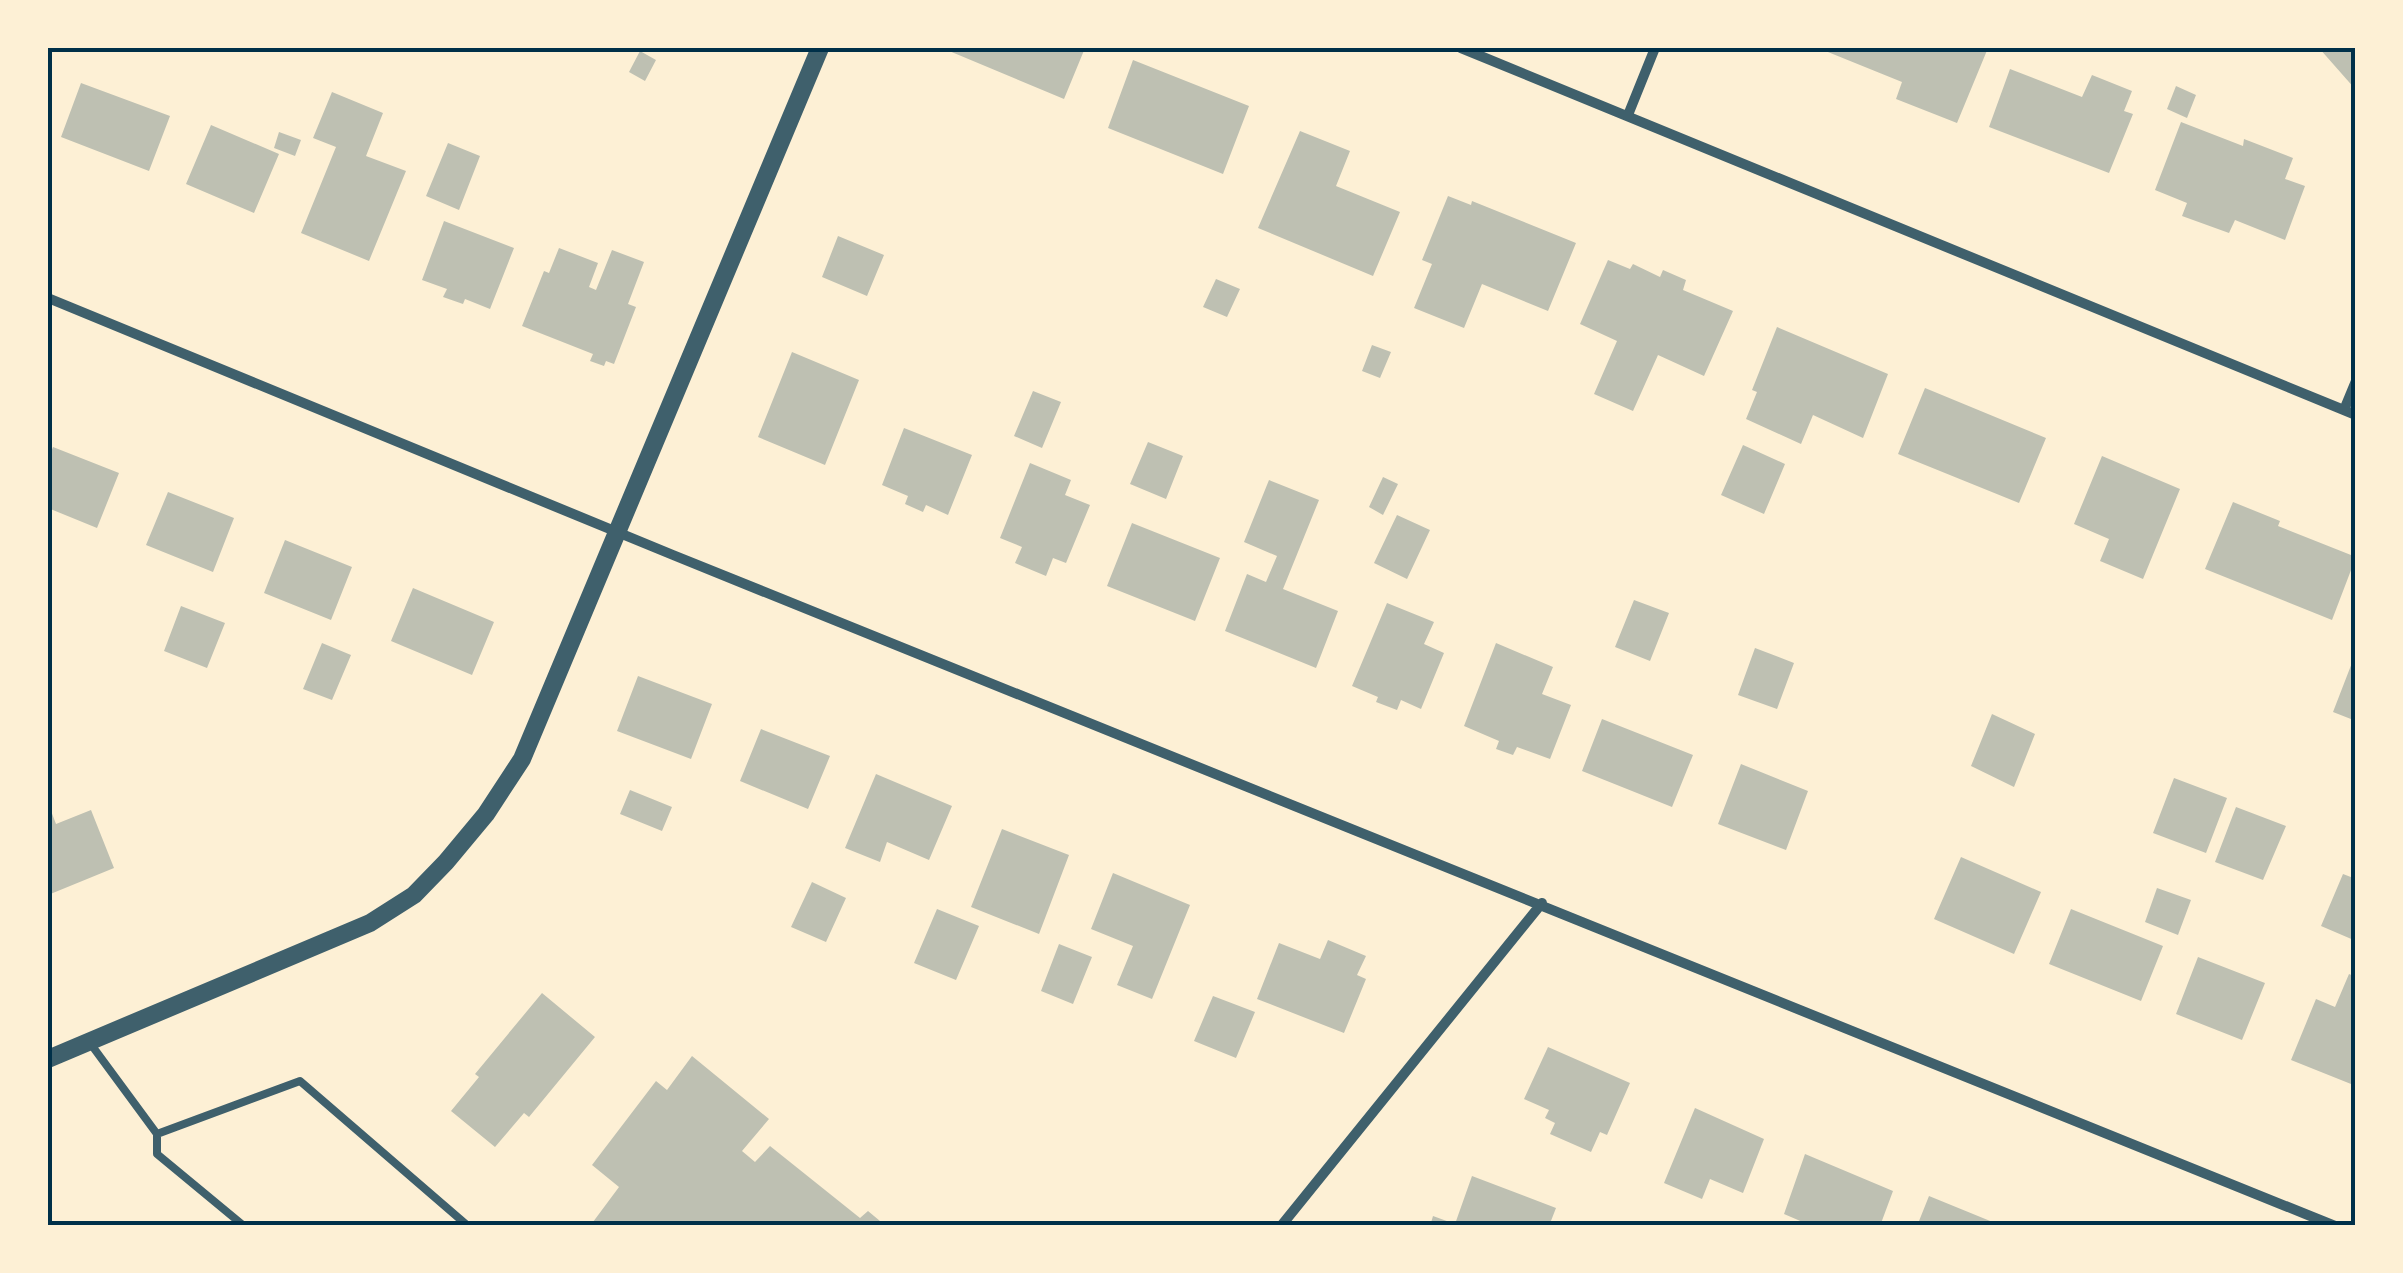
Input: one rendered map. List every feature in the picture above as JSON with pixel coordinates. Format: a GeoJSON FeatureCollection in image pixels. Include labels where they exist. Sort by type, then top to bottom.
{"type":"FeatureCollection","features":[{"type":"Feature","properties":{"kind":"street"},"geometry":{"type":"LineString","coordinates":[[48,1059],[370,923],[414,895],[486,814],[522,759],[820,48]]}},
{"type":"Feature","properties":{"kind":"street"},"geometry":{"type":"LineString","coordinates":[[1461,48],[2350,412],[2356,381]]}},
{"type":"Feature","properties":{"kind":"street"},"geometry":{"type":"LineString","coordinates":[[1628,115],[1655,48]]}},
{"type":"Feature","properties":{"kind":"street"},"geometry":{"type":"LineString","coordinates":[[48,298],[616,532],[2335,1226]]}},
{"type":"Feature","properties":{"kind":"street"},"geometry":{"type":"LineString","coordinates":[[1281,1226],[1542,903]]}},
{"type":"Feature","properties":{"kind":"lane"},"geometry":{"type":"LineString","coordinates":[[89,1042],[158,1134],[158,1154],[244,1226]]}},
{"type":"Feature","properties":{"kind":"lane"},"geometry":{"type":"LineString","coordinates":[[158,1134],[300,1081],[468,1226]]}},
{"type":"Feature","properties":{"kind":"building"},"geometry":{"type":"Polygon","coordinates":[[[942,48],[1085,48],[1064,99],[942,48]]]}},
{"type":"Feature","properties":{"kind":"building"},"geometry":{"type":"Polygon","coordinates":[[[1818,48],[1988,48],[1957,123],[1896,99],[1902,82],[1818,48]]]}},
{"type":"Feature","properties":{"kind":"building"},"geometry":{"type":"Polygon","coordinates":[[[2319,48],[2356,48],[2356,90],[2319,48]]]}},
{"type":"Feature","properties":{"kind":"building"},"geometry":{"type":"Polygon","coordinates":[[[640,51],[656,60],[645,81],[629,72],[640,51]]]}},
{"type":"Feature","properties":{"kind":"building"},"geometry":{"type":"Polygon","coordinates":[[[1133,60],[1249,106],[1223,174],[1108,128],[1133,60]]]}},
{"type":"Feature","properties":{"kind":"building"},"geometry":{"type":"Polygon","coordinates":[[[2010,69],[2082,97],[2092,75],[2132,91],[2124,111],[2133,114],[2109,173],[1989,127],[2010,69]]]}},
{"type":"Feature","properties":{"kind":"building"},"geometry":{"type":"Polygon","coordinates":[[[81,83],[170,116],[149,171],[61,137],[81,83]]]}},
{"type":"Feature","properties":{"kind":"building"},"geometry":{"type":"Polygon","coordinates":[[[2176,86],[2196,95],[2187,118],[2167,109],[2176,86]]]}},
{"type":"Feature","properties":{"kind":"building"},"geometry":{"type":"Polygon","coordinates":[[[332,92],[383,113],[366,156],[406,171],[369,261],[301,233],[336,147],[313,138],[332,92]]]}},
{"type":"Feature","properties":{"kind":"building"},"geometry":{"type":"Polygon","coordinates":[[[2181,122],[2243,146],[2244,139],[2293,158],[2285,179],[2305,186],[2285,240],[2235,220],[2229,233],[2182,216],[2187,203],[2155,190],[2181,122]]]}},
{"type":"Feature","properties":{"kind":"building"},"geometry":{"type":"Polygon","coordinates":[[[211,125],[279,154],[254,213],[186,184],[211,125]]]}},
{"type":"Feature","properties":{"kind":"building"},"geometry":{"type":"Polygon","coordinates":[[[1300,131],[1350,151],[1336,186],[1400,212],[1373,276],[1258,228],[1300,131]]]}},
{"type":"Feature","properties":{"kind":"building"},"geometry":{"type":"Polygon","coordinates":[[[279,132],[301,140],[295,156],[274,148],[279,132]]]}},
{"type":"Feature","properties":{"kind":"building"},"geometry":{"type":"Polygon","coordinates":[[[448,143],[480,156],[459,210],[426,196],[448,143]]]}},
{"type":"Feature","properties":{"kind":"building"},"geometry":{"type":"Polygon","coordinates":[[[1448,196],[1471,205],[1472,201],[1576,243],[1548,311],[1482,284],[1464,328],[1414,308],[1432,264],[1422,260],[1448,196]]]}},
{"type":"Feature","properties":{"kind":"building"},"geometry":{"type":"Polygon","coordinates":[[[444,221],[514,248],[490,309],[465,299],[463,304],[443,297],[447,289],[422,280],[444,221]]]}},
{"type":"Feature","properties":{"kind":"building"},"geometry":{"type":"Polygon","coordinates":[[[838,236],[884,255],[867,296],[822,277],[838,236]]]}},
{"type":"Feature","properties":{"kind":"building"},"geometry":{"type":"Polygon","coordinates":[[[559,248],[598,263],[589,287],[596,290],[612,250],[644,262],[628,304],[636,307],[614,364],[606,361],[604,366],[590,361],[593,354],[522,326],[544,271],[549,273],[559,248]]]}},
{"type":"Feature","properties":{"kind":"building"},"geometry":{"type":"Polygon","coordinates":[[[1608,260],[1630,269],[1633,264],[1660,277],[1663,270],[1686,280],[1683,290],[1733,311],[1704,376],[1658,355],[1633,411],[1594,394],[1617,341],[1580,324],[1608,260]]]}},
{"type":"Feature","properties":{"kind":"building"},"geometry":{"type":"Polygon","coordinates":[[[1216,279],[1240,289],[1227,317],[1203,307],[1216,279]]]}},
{"type":"Feature","properties":{"kind":"building"},"geometry":{"type":"Polygon","coordinates":[[[1777,327],[1888,374],[1863,438],[1813,415],[1801,444],[1746,419],[1757,392],[1752,390],[1777,327]]]}},
{"type":"Feature","properties":{"kind":"building"},"geometry":{"type":"Polygon","coordinates":[[[1372,345],[1391,352],[1380,378],[1362,371],[1372,345]]]}},
{"type":"Feature","properties":{"kind":"building"},"geometry":{"type":"Polygon","coordinates":[[[792,352],[859,380],[825,465],[758,437],[792,352]]]}},
{"type":"Feature","properties":{"kind":"building"},"geometry":{"type":"Polygon","coordinates":[[[1925,388],[2046,438],[2019,503],[1898,454],[1925,388]]]}},
{"type":"Feature","properties":{"kind":"building"},"geometry":{"type":"Polygon","coordinates":[[[1033,391],[1061,402],[1042,448],[1014,436],[1033,391]]]}},
{"type":"Feature","properties":{"kind":"building"},"geometry":{"type":"Polygon","coordinates":[[[904,428],[972,455],[948,515],[926,505],[923,512],[905,504],[908,496],[882,485],[904,428]]]}},
{"type":"Feature","properties":{"kind":"building"},"geometry":{"type":"Polygon","coordinates":[[[1148,442],[1183,456],[1166,499],[1130,484],[1148,442]]]}},
{"type":"Feature","properties":{"kind":"building"},"geometry":{"type":"Polygon","coordinates":[[[1743,445],[1785,464],[1764,514],[1721,495],[1743,445]]]}},
{"type":"Feature","properties":{"kind":"building"},"geometry":{"type":"Polygon","coordinates":[[[53,447],[119,473],[97,528],[48,508],[48,459],[53,447]]]}},
{"type":"Feature","properties":{"kind":"building"},"geometry":{"type":"Polygon","coordinates":[[[2102,456],[2180,489],[2143,579],[2100,561],[2109,539],[2074,524],[2102,456]]]}},
{"type":"Feature","properties":{"kind":"building"},"geometry":{"type":"Polygon","coordinates":[[[1030,463],[1071,480],[1065,495],[1090,505],[1066,563],[1053,558],[1046,576],[1015,563],[1022,547],[1000,538],[1030,463]]]}},
{"type":"Feature","properties":{"kind":"building"},"geometry":{"type":"Polygon","coordinates":[[[1383,477],[1398,484],[1383,515],[1369,507],[1383,477]]]}},
{"type":"Feature","properties":{"kind":"building"},"geometry":{"type":"Polygon","coordinates":[[[1269,480],[1319,500],[1283,589],[1338,611],[1316,668],[1225,631],[1247,574],[1266,582],[1277,556],[1244,542],[1269,480]]]}},
{"type":"Feature","properties":{"kind":"building"},"geometry":{"type":"Polygon","coordinates":[[[168,492],[234,518],[213,572],[146,545],[168,492]]]}},
{"type":"Feature","properties":{"kind":"building"},"geometry":{"type":"Polygon","coordinates":[[[2233,502],[2280,521],[2278,526],[2356,557],[2332,620],[2205,569],[2233,502]]]}},
{"type":"Feature","properties":{"kind":"building"},"geometry":{"type":"Polygon","coordinates":[[[1397,515],[1430,530],[1407,579],[1374,563],[1397,515]]]}},
{"type":"Feature","properties":{"kind":"building"},"geometry":{"type":"Polygon","coordinates":[[[1132,523],[1220,558],[1195,621],[1107,586],[1132,523]]]}},
{"type":"Feature","properties":{"kind":"building"},"geometry":{"type":"Polygon","coordinates":[[[285,540],[352,567],[331,620],[264,593],[285,540]]]}},
{"type":"Feature","properties":{"kind":"building"},"geometry":{"type":"Polygon","coordinates":[[[413,588],[494,622],[472,675],[391,641],[413,588]]]}},
{"type":"Feature","properties":{"kind":"building"},"geometry":{"type":"Polygon","coordinates":[[[1634,600],[1669,613],[1650,661],[1615,647],[1634,600]]]}},
{"type":"Feature","properties":{"kind":"building"},"geometry":{"type":"Polygon","coordinates":[[[1387,603],[1434,622],[1424,644],[1444,653],[1421,709],[1401,700],[1397,710],[1352,686],[1387,603]]]}},
{"type":"Feature","properties":{"kind":"building"},"geometry":{"type":"Polygon","coordinates":[[[181,606],[225,623],[207,668],[164,651],[181,606]]]}},
{"type":"Feature","properties":{"kind":"building"},"geometry":{"type":"Polygon","coordinates":[[[322,643],[351,655],[332,700],[303,689],[322,643]]]}},
{"type":"Feature","properties":{"kind":"building"},"geometry":{"type":"Polygon","coordinates":[[[1496,643],[1553,667],[1542,694],[1571,705],[1550,759],[1517,747],[1513,755],[1496,749],[1499,741],[1464,726],[1496,643]]]}},
{"type":"Feature","properties":{"kind":"building"},"geometry":{"type":"Polygon","coordinates":[[[1755,648],[1794,663],[1777,709],[1738,695],[1755,648]]]}},
{"type":"Feature","properties":{"kind":"building"},"geometry":{"type":"Polygon","coordinates":[[[2356,655],[2356,721],[2333,712],[2356,655]]]}},
{"type":"Feature","properties":{"kind":"building"},"geometry":{"type":"Polygon","coordinates":[[[638,676],[712,704],[691,759],[617,731],[638,676]]]}},
{"type":"Feature","properties":{"kind":"building"},"geometry":{"type":"Polygon","coordinates":[[[1992,714],[2035,734],[2014,787],[1971,766],[1992,714]]]}},
{"type":"Feature","properties":{"kind":"building"},"geometry":{"type":"Polygon","coordinates":[[[1602,719],[1693,755],[1672,807],[1582,771],[1602,719]]]}},
{"type":"Feature","properties":{"kind":"building"},"geometry":{"type":"Polygon","coordinates":[[[761,729],[830,756],[808,809],[740,781],[761,729]]]}},
{"type":"Feature","properties":{"kind":"building"},"geometry":{"type":"Polygon","coordinates":[[[1741,764],[1808,791],[1786,850],[1718,824],[1741,764]]]}},
{"type":"Feature","properties":{"kind":"building"},"geometry":{"type":"Polygon","coordinates":[[[876,774],[952,806],[929,860],[887,842],[880,862],[845,848],[876,774]]]}},
{"type":"Feature","properties":{"kind":"building"},"geometry":{"type":"Polygon","coordinates":[[[2174,778],[2227,798],[2206,853],[2153,833],[2174,778]]]}},
{"type":"Feature","properties":{"kind":"building"},"geometry":{"type":"Polygon","coordinates":[[[630,790],[672,807],[662,831],[620,814],[630,790]]]}},
{"type":"Feature","properties":{"kind":"building"},"geometry":{"type":"Polygon","coordinates":[[[48,803],[56,824],[91,810],[114,868],[48,895],[48,803]]]}},
{"type":"Feature","properties":{"kind":"building"},"geometry":{"type":"Polygon","coordinates":[[[2236,807],[2286,826],[2263,880],[2215,862],[2236,807]]]}},
{"type":"Feature","properties":{"kind":"building"},"geometry":{"type":"Polygon","coordinates":[[[1002,829],[1069,855],[1039,934],[971,907],[1002,829]]]}},
{"type":"Feature","properties":{"kind":"building"},"geometry":{"type":"Polygon","coordinates":[[[1961,857],[2041,892],[2014,954],[1934,919],[1961,857]]]}},
{"type":"Feature","properties":{"kind":"building"},"geometry":{"type":"Polygon","coordinates":[[[1113,873],[1190,905],[1152,999],[1117,985],[1133,946],[1091,929],[1113,873]]]}},
{"type":"Feature","properties":{"kind":"building"},"geometry":{"type":"Polygon","coordinates":[[[2343,874],[2356,879],[2356,941],[2321,926],[2343,874]]]}},
{"type":"Feature","properties":{"kind":"building"},"geometry":{"type":"Polygon","coordinates":[[[812,882],[846,898],[826,942],[791,927],[812,882]]]}},
{"type":"Feature","properties":{"kind":"building"},"geometry":{"type":"Polygon","coordinates":[[[2157,888],[2191,900],[2178,935],[2145,922],[2157,888]]]}},
{"type":"Feature","properties":{"kind":"building"},"geometry":{"type":"Polygon","coordinates":[[[937,909],[979,926],[956,980],[914,963],[937,909]]]}},
{"type":"Feature","properties":{"kind":"building"},"geometry":{"type":"Polygon","coordinates":[[[2071,909],[2163,946],[2141,1001],[2049,964],[2071,909]]]}},
{"type":"Feature","properties":{"kind":"building"},"geometry":{"type":"Polygon","coordinates":[[[1328,940],[1366,956],[1357,975],[1366,979],[1344,1033],[1257,999],[1279,943],[1320,959],[1328,940]]]}},
{"type":"Feature","properties":{"kind":"building"},"geometry":{"type":"Polygon","coordinates":[[[1059,944],[1092,957],[1073,1004],[1041,991],[1059,944]]]}},
{"type":"Feature","properties":{"kind":"building"},"geometry":{"type":"Polygon","coordinates":[[[2198,957],[2265,983],[2242,1040],[2176,1014],[2198,957]]]}},
{"type":"Feature","properties":{"kind":"building"},"geometry":{"type":"Polygon","coordinates":[[[2349,974],[2356,977],[2356,1086],[2291,1060],[2316,999],[2335,1007],[2349,974]]]}},
{"type":"Feature","properties":{"kind":"building"},"geometry":{"type":"Polygon","coordinates":[[[542,993],[595,1037],[529,1117],[524,1113],[495,1147],[451,1111],[479,1077],[475,1074],[542,993]]]}},
{"type":"Feature","properties":{"kind":"building"},"geometry":{"type":"Polygon","coordinates":[[[1213,996],[1255,1012],[1236,1058],[1194,1041],[1213,996]]]}},
{"type":"Feature","properties":{"kind":"building"},"geometry":{"type":"Polygon","coordinates":[[[1548,1047],[1630,1083],[1607,1135],[1600,1132],[1591,1152],[1550,1134],[1555,1123],[1545,1118],[1549,1110],[1524,1099],[1548,1047]]]}},
{"type":"Feature","properties":{"kind":"building"},"geometry":{"type":"Polygon","coordinates":[[[692,1056],[769,1119],[742,1151],[755,1162],[770,1146],[860,1218],[868,1211],[886,1226],[590,1226],[619,1187],[592,1165],[656,1081],[667,1090],[692,1056]]]}},
{"type":"Feature","properties":{"kind":"building"},"geometry":{"type":"Polygon","coordinates":[[[1695,1108],[1764,1139],[1743,1193],[1710,1179],[1702,1199],[1664,1183],[1695,1108]]]}},
{"type":"Feature","properties":{"kind":"building"},"geometry":{"type":"Polygon","coordinates":[[[1805,1154],[1893,1191],[1880,1226],[1812,1226],[1784,1214],[1805,1154]]]}},
{"type":"Feature","properties":{"kind":"building"},"geometry":{"type":"Polygon","coordinates":[[[1472,1176],[1556,1208],[1549,1226],[1430,1226],[1433,1216],[1455,1224],[1472,1176]]]}},
{"type":"Feature","properties":{"kind":"building"},"geometry":{"type":"Polygon","coordinates":[[[1929,1196],[2000,1225],[2000,1226],[1917,1226],[1929,1196]]]}}]}
